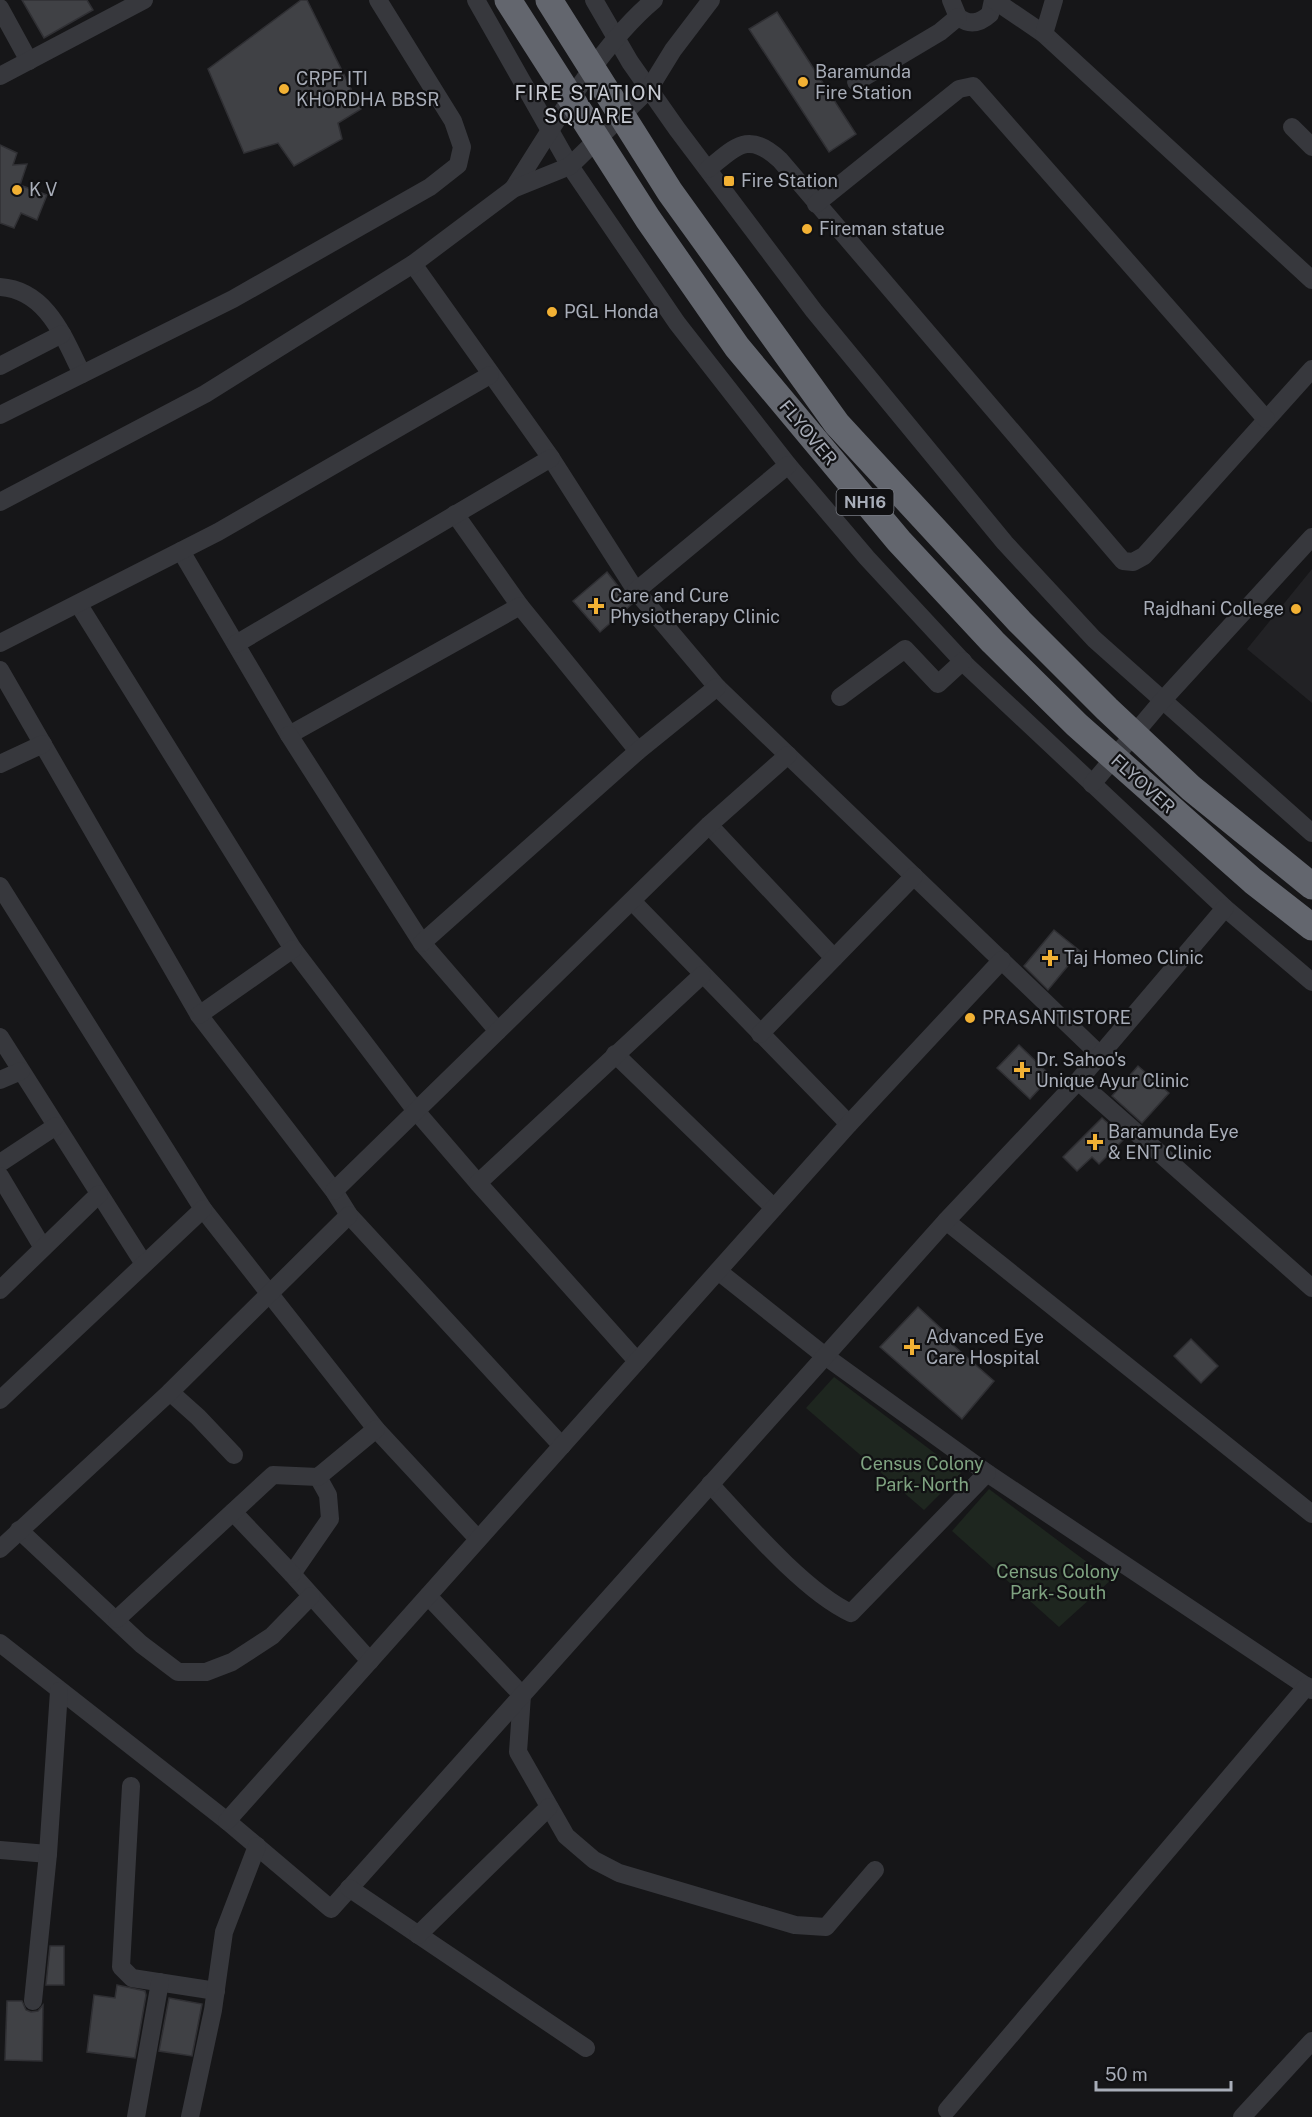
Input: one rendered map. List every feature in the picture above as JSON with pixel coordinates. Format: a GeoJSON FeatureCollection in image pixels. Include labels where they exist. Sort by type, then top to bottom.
{"type":"FeatureCollection","features":[{"type":"Feature","properties":{"kind":"highway","name":"FLYOVER"},"geometry":{"type":"LineString","coordinates":[[508,0],[648,219],[737,347],[899,542],[993,642],[1077,725],[1244,873],[1312,927]]}},
{"type":"Feature","properties":{"kind":"highway","name":"FLYOVER"},"geometry":{"type":"LineString","coordinates":[[549,0],[670,192],[837,424],[1020,622],[1107,709],[1191,788],[1312,886]]}},
{"type":"Feature","properties":{"kind":"street"},"geometry":{"type":"LineString","coordinates":[[0,76],[144,0]]}},
{"type":"Feature","properties":{"kind":"street"},"geometry":{"type":"LineString","coordinates":[[0,414],[233,299],[430,187],[458,165],[462,147],[453,121],[378,0]]}},
{"type":"Feature","properties":{"kind":"street"},"geometry":{"type":"LineString","coordinates":[[477,0],[570,166],[676,322],[788,465],[867,558],[963,661],[1092,784],[1225,909],[1312,981]]}},
{"type":"Feature","properties":{"kind":"street"},"geometry":{"type":"LineString","coordinates":[[594,0],[649,89],[814,311],[1005,543],[1094,639],[1312,833]]}},
{"type":"Feature","properties":{"kind":"street"},"geometry":{"type":"LineString","coordinates":[[513,189],[550,130],[616,38],[654,0]]}},
{"type":"Feature","properties":{"kind":"street"},"geometry":{"type":"LineString","coordinates":[[0,502],[205,394],[413,264],[513,189],[570,166],[649,89],[673,50],[711,0]]}},
{"type":"Feature","properties":{"kind":"street"},"geometry":{"type":"LineString","coordinates":[[856,82],[940,32],[954,9],[971,23],[978,22],[990,14],[993,0],[1044,34],[1312,280]]}},
{"type":"Feature","properties":{"kind":"street"},"geometry":{"type":"LineString","coordinates":[[1044,34],[1054,0]]}},
{"type":"Feature","properties":{"kind":"street"},"geometry":{"type":"LineString","coordinates":[[0,8],[29,61]]}},
{"type":"Feature","properties":{"kind":"street"},"geometry":{"type":"LineString","coordinates":[[816,204],[959,89],[973,86],[1266,419]]}},
{"type":"Feature","properties":{"kind":"street"},"geometry":{"type":"LineString","coordinates":[[1292,127],[1312,147]]}},
{"type":"Feature","properties":{"kind":"street"},"geometry":{"type":"LineString","coordinates":[[708,169],[738,145],[748,142],[758,144],[780,160],[1123,561],[1133,562],[1144,556],[1312,369]]}},
{"type":"Feature","properties":{"kind":"street"},"geometry":{"type":"LineString","coordinates":[[413,264],[551,458],[636,591],[717,687],[1100,1055]]}},
{"type":"Feature","properties":{"kind":"street"},"geometry":{"type":"LineString","coordinates":[[0,287],[32,297],[46,310],[62,334],[82,374]]}},
{"type":"Feature","properties":{"kind":"street"},"geometry":{"type":"LineString","coordinates":[[0,366],[62,334]]}},
{"type":"Feature","properties":{"kind":"street"},"geometry":{"type":"LineString","coordinates":[[0,643],[80,605],[181,551],[490,375]]}},
{"type":"Feature","properties":{"kind":"street"},"geometry":{"type":"LineString","coordinates":[[236,644],[551,458]]}},
{"type":"Feature","properties":{"kind":"street"},"geometry":{"type":"LineString","coordinates":[[636,591],[788,465]]}},
{"type":"Feature","properties":{"kind":"street"},"geometry":{"type":"LineString","coordinates":[[455,514],[520,606],[638,751]]}},
{"type":"Feature","properties":{"kind":"street"},"geometry":{"type":"LineString","coordinates":[[1092,784],[1162,701],[1312,537]]}},
{"type":"Feature","properties":{"kind":"street"},"geometry":{"type":"LineString","coordinates":[[181,551],[289,735],[422,943],[498,1031]]}},
{"type":"Feature","properties":{"kind":"street"},"geometry":{"type":"LineString","coordinates":[[80,605],[293,949],[416,1111],[637,1362]]}},
{"type":"Feature","properties":{"kind":"street"},"geometry":{"type":"LineString","coordinates":[[289,735],[520,606]]}},
{"type":"Feature","properties":{"kind":"street"},"geometry":{"type":"LineString","coordinates":[[840,697],[905,649],[938,684],[963,661]]}},
{"type":"Feature","properties":{"kind":"street"},"geometry":{"type":"LineString","coordinates":[[0,670],[199,1015],[334,1191],[349,1215],[562,1446]]}},
{"type":"Feature","properties":{"kind":"street"},"geometry":{"type":"LineString","coordinates":[[422,943],[638,751],[717,687]]}},
{"type":"Feature","properties":{"kind":"street"},"geometry":{"type":"LineString","coordinates":[[0,765],[43,744]]}},
{"type":"Feature","properties":{"kind":"street"},"geometry":{"type":"LineString","coordinates":[[334,1191],[709,825],[788,755]]}},
{"type":"Feature","properties":{"kind":"street"},"geometry":{"type":"LineString","coordinates":[[709,825],[834,958]]}},
{"type":"Feature","properties":{"kind":"street"},"geometry":{"type":"LineString","coordinates":[[760,1034],[914,876]]}},
{"type":"Feature","properties":{"kind":"street"},"geometry":{"type":"LineString","coordinates":[[0,886],[203,1209],[376,1429],[478,1539]]}},
{"type":"Feature","properties":{"kind":"street"},"geometry":{"type":"LineString","coordinates":[[632,901],[849,1124]]}},
{"type":"Feature","properties":{"kind":"street"},"geometry":{"type":"LineString","coordinates":[[0,1643],[227,1821],[331,1909],[946,1221],[1078,1081],[1225,909]]}},
{"type":"Feature","properties":{"kind":"street"},"geometry":{"type":"LineString","coordinates":[[199,1015],[293,949]]}},
{"type":"Feature","properties":{"kind":"street"},"geometry":{"type":"LineString","coordinates":[[227,1821],[849,1124],[1002,960]]}},
{"type":"Feature","properties":{"kind":"street"},"geometry":{"type":"LineString","coordinates":[[478,1183],[702,975]]}},
{"type":"Feature","properties":{"kind":"street"},"geometry":{"type":"LineString","coordinates":[[0,1037],[144,1264]]}},
{"type":"Feature","properties":{"kind":"street"},"geometry":{"type":"LineString","coordinates":[[615,1054],[774,1208]]}},
{"type":"Feature","properties":{"kind":"street"},"geometry":{"type":"LineString","coordinates":[[0,1080],[21,1071]]}},
{"type":"Feature","properties":{"kind":"street"},"geometry":{"type":"LineString","coordinates":[[1078,1081],[1312,1288]]}},
{"type":"Feature","properties":{"kind":"street"},"geometry":{"type":"LineString","coordinates":[[0,1163],[56,1126]]}},
{"type":"Feature","properties":{"kind":"street"},"geometry":{"type":"LineString","coordinates":[[0,1176],[43,1248]]}},
{"type":"Feature","properties":{"kind":"street"},"geometry":{"type":"LineString","coordinates":[[0,1290],[99,1194]]}},
{"type":"Feature","properties":{"kind":"street"},"geometry":{"type":"LineString","coordinates":[[0,1400],[203,1209]]}},
{"type":"Feature","properties":{"kind":"street"},"geometry":{"type":"LineString","coordinates":[[0,1549],[170,1392],[267,1293],[349,1215]]}},
{"type":"Feature","properties":{"kind":"street"},"geometry":{"type":"LineString","coordinates":[[946,1221],[1312,1514]]}},
{"type":"Feature","properties":{"kind":"street"},"geometry":{"type":"LineString","coordinates":[[718,1271],[825,1356],[987,1473],[1309,1688],[947,2110]]}},
{"type":"Feature","properties":{"kind":"street"},"geometry":{"type":"LineString","coordinates":[[170,1392],[198,1417],[234,1455]]}},
{"type":"Feature","properties":{"kind":"street"},"geometry":{"type":"LineString","coordinates":[[117,1619],[273,1475],[318,1477],[376,1429]]}},
{"type":"Feature","properties":{"kind":"street"},"geometry":{"type":"LineString","coordinates":[[710,1484],[778,1555],[832,1605],[851,1613],[987,1473]]}},
{"type":"Feature","properties":{"kind":"street"},"geometry":{"type":"LineString","coordinates":[[292,1574],[330,1519],[328,1495],[318,1477]]}},
{"type":"Feature","properties":{"kind":"street"},"geometry":{"type":"LineString","coordinates":[[233,1512],[370,1661]]}},
{"type":"Feature","properties":{"kind":"street"},"geometry":{"type":"LineString","coordinates":[[19,1530],[117,1619],[141,1644],[178,1672],[206,1672],[232,1662],[272,1636],[311,1596]]}},
{"type":"Feature","properties":{"kind":"street"},"geometry":{"type":"LineString","coordinates":[[428,1596],[522,1695],[518,1752],[566,1836],[594,1860],[619,1873],[795,1925],[826,1927],[875,1870]]}},
{"type":"Feature","properties":{"kind":"street"},"geometry":{"type":"LineString","coordinates":[[33,2001],[48,1854],[59,1691]]}},
{"type":"Feature","properties":{"kind":"street"},"geometry":{"type":"LineString","coordinates":[[131,1786],[121,1967],[132,1978],[216,1991]]}},
{"type":"Feature","properties":{"kind":"street"},"geometry":{"type":"LineString","coordinates":[[418,1935],[549,1807]]}},
{"type":"Feature","properties":{"kind":"street"},"geometry":{"type":"LineString","coordinates":[[190,2117],[216,1991],[224,1932],[257,1846]]}},
{"type":"Feature","properties":{"kind":"street"},"geometry":{"type":"LineString","coordinates":[[0,1850],[48,1854]]}},
{"type":"Feature","properties":{"kind":"street"},"geometry":{"type":"LineString","coordinates":[[349,1888],[586,2048]]}},
{"type":"Feature","properties":{"kind":"street"},"geometry":{"type":"LineString","coordinates":[[136,2117],[160,1982]]}},
{"type":"Feature","properties":{"kind":"street"},"geometry":{"type":"LineString","coordinates":[[1242,2117],[1312,2041]]}},
{"type":"Feature","properties":{"kind":"shaded area","name":"Rajdhani College"},"geometry":{"type":"Polygon","coordinates":[[[1312,569],[1312,703],[1247,649],[1312,569]]]}},
{"type":"Feature","properties":{"kind":"green space","name":"Census Colony Park- North"},"geometry":{"type":"Polygon","coordinates":[[[834,1377],[961,1473],[924,1510],[806,1408],[834,1377]]]}},
{"type":"Feature","properties":{"kind":"green space","name":"Census Colony Park- South"},"geometry":{"type":"Polygon","coordinates":[[[989,1489],[1111,1580],[1059,1627],[952,1531],[989,1489]]]}},
{"type":"Feature","properties":{"kind":"building"},"geometry":{"type":"Polygon","coordinates":[[[22,0],[87,0],[93,10],[44,38],[22,0]]]}},
{"type":"Feature","properties":{"kind":"building","name":"CRPF ITI KHORDHA BBSR"},"geometry":{"type":"Polygon","coordinates":[[[301,0],[307,0],[361,109],[338,123],[342,139],[294,166],[278,143],[244,153],[208,69],[301,0]]]}},
{"type":"Feature","properties":{"kind":"building","name":"Baramunda Fire Station"},"geometry":{"type":"Polygon","coordinates":[[[777,12],[856,134],[829,152],[749,29],[777,12]]]}},
{"type":"Feature","properties":{"kind":"building","name":"K V"},"geometry":{"type":"Polygon","coordinates":[[[0,145],[17,153],[13,165],[27,164],[20,185],[47,195],[37,220],[21,213],[14,228],[0,223],[0,145]]]}},
{"type":"Feature","properties":{"kind":"building"},"geometry":{"type":"Polygon","coordinates":[[[607,572],[632,604],[600,632],[573,601],[607,572]]]}},
{"type":"Feature","properties":{"kind":"building"},"geometry":{"type":"Polygon","coordinates":[[[1054,930],[1080,951],[1048,990],[1024,966],[1054,930]]]}},
{"type":"Feature","properties":{"kind":"building"},"geometry":{"type":"Polygon","coordinates":[[[1019,1045],[1051,1076],[1030,1099],[997,1068],[1019,1045]]]}},
{"type":"Feature","properties":{"kind":"building"},"geometry":{"type":"Polygon","coordinates":[[[1138,1066],[1169,1093],[1142,1123],[1112,1096],[1138,1066]]]}},
{"type":"Feature","properties":{"kind":"building"},"geometry":{"type":"Polygon","coordinates":[[[1102,1118],[1125,1138],[1099,1164],[1092,1157],[1077,1171],[1063,1157],[1102,1118]]]}},
{"type":"Feature","properties":{"kind":"building"},"geometry":{"type":"Polygon","coordinates":[[[918,1307],[948,1335],[945,1338],[994,1381],[962,1419],[880,1347],[918,1307]]]}},
{"type":"Feature","properties":{"kind":"building"},"geometry":{"type":"Polygon","coordinates":[[[1191,1339],[1218,1366],[1201,1383],[1174,1356],[1191,1339]]]}},
{"type":"Feature","properties":{"kind":"building"},"geometry":{"type":"Polygon","coordinates":[[[50,1946],[64,1946],[64,1985],[46,1985],[50,1946]]]}},
{"type":"Feature","properties":{"kind":"building"},"geometry":{"type":"Polygon","coordinates":[[[117,1985],[145,1991],[146,1995],[135,2058],[87,2052],[94,1995],[115,1998],[117,1985]]]}},
{"type":"Feature","properties":{"kind":"building"},"geometry":{"type":"Polygon","coordinates":[[[169,1998],[202,2004],[192,2056],[159,2051],[169,1998]]]}},
{"type":"Feature","properties":{"kind":"building"},"geometry":{"type":"Polygon","coordinates":[[[7,2001],[22,2001],[26,2010],[31,2012],[38,2011],[43,2005],[42,2061],[5,2060],[7,2001]]]}},
{"type":"Feature","properties":{"kind":"place","name":"Baramunda Fire Station"},"geometry":{"type":"Point","coordinates":[803,82]}},
{"type":"Feature","properties":{"kind":"place","name":"CRPF ITI KHORDHA BBSR"},"geometry":{"type":"Point","coordinates":[284,89]}},
{"type":"Feature","properties":{"kind":"place","name":"Fire Station"},"geometry":{"type":"Point","coordinates":[729,181]}},
{"type":"Feature","properties":{"kind":"place","name":"K V"},"geometry":{"type":"Point","coordinates":[17,190]}},
{"type":"Feature","properties":{"kind":"place","name":"Fireman statue"},"geometry":{"type":"Point","coordinates":[807,229]}},
{"type":"Feature","properties":{"kind":"place","name":"PGL Honda"},"geometry":{"type":"Point","coordinates":[552,312]}},
{"type":"Feature","properties":{"kind":"place","name":"Care and Cure Physiotherapy Clinic"},"geometry":{"type":"Point","coordinates":[596,606]}},
{"type":"Feature","properties":{"kind":"place","name":"Rajdhani College"},"geometry":{"type":"Point","coordinates":[1296,609]}},
{"type":"Feature","properties":{"kind":"place","name":"Taj Homeo Clinic"},"geometry":{"type":"Point","coordinates":[1050,958]}},
{"type":"Feature","properties":{"kind":"place","name":"PRASANTISTORE"},"geometry":{"type":"Point","coordinates":[970,1018]}},
{"type":"Feature","properties":{"kind":"place","name":"Dr. Sahoo's Unique Ayur Clinic"},"geometry":{"type":"Point","coordinates":[1022,1070]}},
{"type":"Feature","properties":{"kind":"place","name":"Baramunda Eye & ENT Clinic"},"geometry":{"type":"Point","coordinates":[1095,1142]}},
{"type":"Feature","properties":{"kind":"place","name":"Advanced Eye Care Hospital"},"geometry":{"type":"Point","coordinates":[912,1347]}},
{"type":"Feature","properties":{"kind":"district","name":"FIRE STATION SQUARE"},"geometry":{"type":"Point","coordinates":[589,104]}}]}
